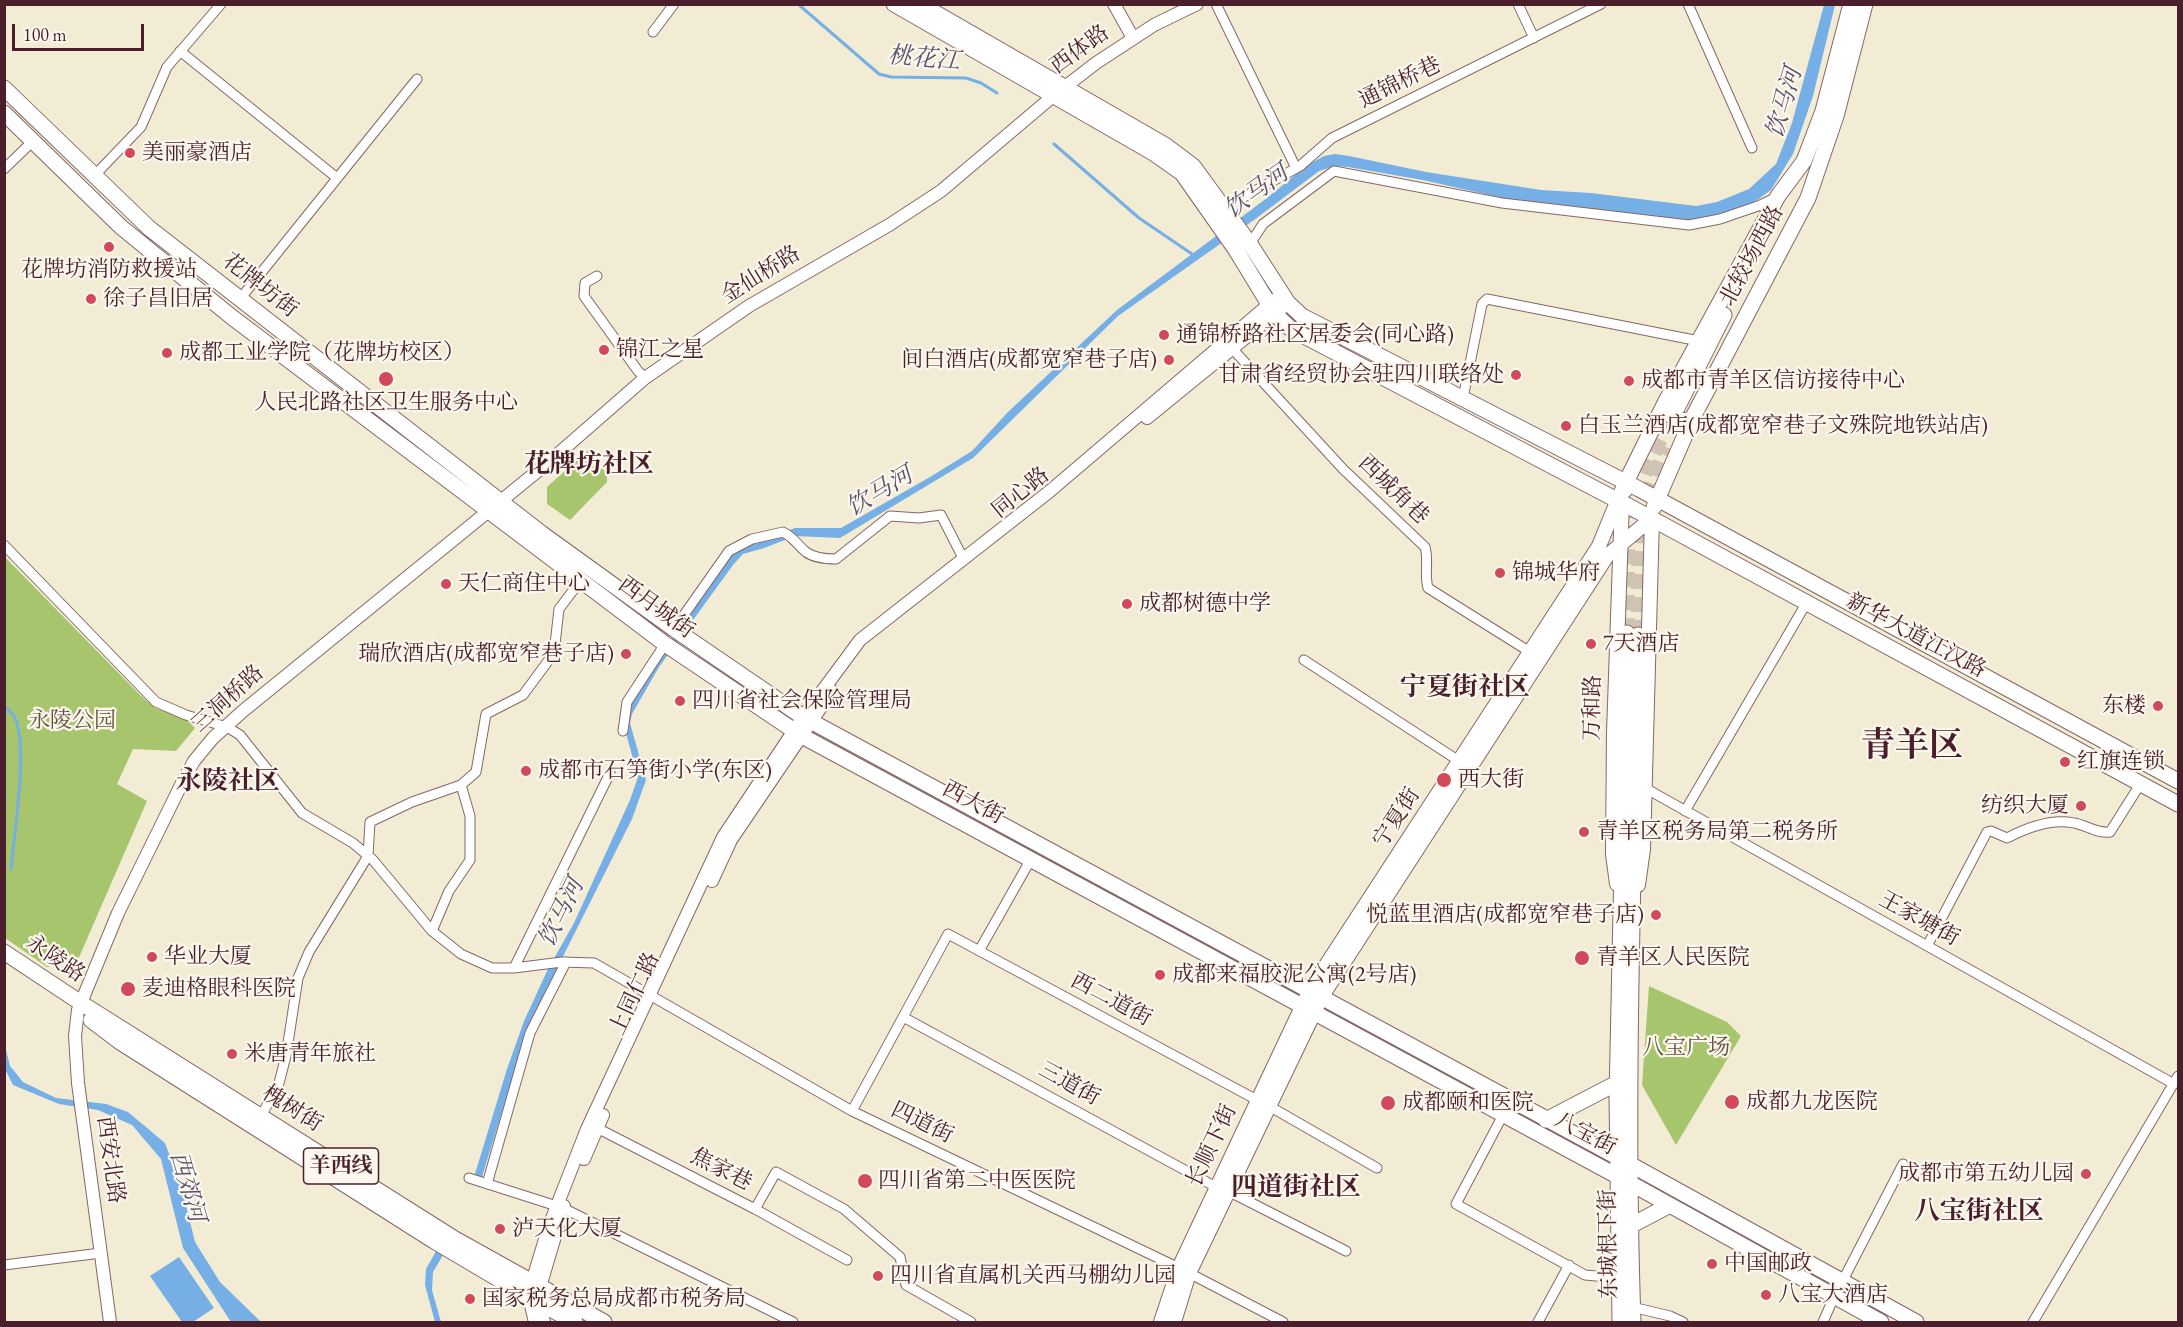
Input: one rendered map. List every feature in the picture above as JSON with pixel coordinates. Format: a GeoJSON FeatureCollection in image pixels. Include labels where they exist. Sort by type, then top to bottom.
{"type":"FeatureCollection","features":[{"type":"Feature","properties":{"kind":"main road"},"geometry":{"type":"LineString","coordinates":[[894,4],[1052,97],[1155,154],[1182,173],[1222,213]]}},
{"type":"Feature","properties":{"kind":"main road"},"geometry":{"type":"LineString","coordinates":[[920,4],[1165,145],[1193,166],[1244,245],[1285,299]]}},
{"type":"Feature","properties":{"kind":"main road","name":"北较场西路"},"geometry":{"type":"LineString","coordinates":[[1652,518],[1699,341],[1778,196],[1804,161],[1823,111],[1851,4]]}},
{"type":"Feature","properties":{"kind":"main road","name":"北较场西路"},"geometry":{"type":"LineString","coordinates":[[1624,503],[1632,485],[1808,198],[1836,116],[1864,4]]}},
{"type":"Feature","properties":{"kind":"main road","name":"花牌坊街"},"geometry":{"type":"LineString","coordinates":[[4,88],[149,228],[240,299],[494,507]]}},
{"type":"Feature","properties":{"kind":"main road","name":"花牌坊街"},"geometry":{"type":"LineString","coordinates":[[4,113],[121,227],[233,318],[494,507]]}},
{"type":"Feature","properties":{"kind":"main road"},"geometry":{"type":"LineString","coordinates":[[1680,410],[1804,161]]}},
{"type":"Feature","properties":{"kind":"main road"},"geometry":{"type":"LineString","coordinates":[[1244,245],[1272,309]]}},
{"type":"Feature","properties":{"kind":"main road","name":"新华大道江汉路"},"geometry":{"type":"LineString","coordinates":[[1285,299],[1302,316],[1632,485],[2178,781]]}},
{"type":"Feature","properties":{"kind":"main road","name":"新华大道江汉路"},"geometry":{"type":"LineString","coordinates":[[1272,309],[1291,328],[1652,518],[2178,804]]}},
{"type":"Feature","properties":{"kind":"main road","name":"万和路"},"geometry":{"type":"LineString","coordinates":[[1624,503],[1620,544],[1613,854],[1627,914]]}},
{"type":"Feature","properties":{"kind":"main road","name":"宁夏街"},"geometry":{"type":"LineString","coordinates":[[1316,993],[1459,761],[1599,546],[1624,503]]}},
{"type":"Feature","properties":{"kind":"main road","name":"西月城街"},"geometry":{"type":"LineString","coordinates":[[494,507],[581,580],[665,644],[798,733]]}},
{"type":"Feature","properties":{"kind":"main road","name":"西月城街"},"geometry":{"type":"LineString","coordinates":[[494,507],[808,719]]}},
{"type":"Feature","properties":{"kind":"main road","name":"万和路"},"geometry":{"type":"LineString","coordinates":[[1624,1180],[1617,1156],[1617,1083],[1627,914],[1643,849],[1652,518]]}},
{"type":"Feature","properties":{"kind":"main road","name":"宁夏街"},"geometry":{"type":"LineString","coordinates":[[1316,993],[1607,556],[1652,518]]}},
{"type":"Feature","properties":{"kind":"main road","name":"万和路"},"geometry":{"type":"LineString","coordinates":[[1630,1164],[1627,914],[1633,634]]}},
{"type":"Feature","properties":{"kind":"main road","name":"西大街"},"geometry":{"type":"LineString","coordinates":[[808,719],[1316,993]]}},
{"type":"Feature","properties":{"kind":"main road","name":"西大街"},"geometry":{"type":"LineString","coordinates":[[798,733],[1308,1009]]}},
{"type":"Feature","properties":{"kind":"main road","name":"永陵路"},"geometry":{"type":"LineString","coordinates":[[4,952],[80,1007]]}},
{"type":"Feature","properties":{"kind":"main road","name":"永陵路"},"geometry":{"type":"LineString","coordinates":[[4,961],[80,1007]]}},
{"type":"Feature","properties":{"kind":"main road","name":"长顺下街"},"geometry":{"type":"LineString","coordinates":[[1161,1323],[1316,993]]}},
{"type":"Feature","properties":{"kind":"main road","name":"八宝街"},"geometry":{"type":"LineString","coordinates":[[1316,993],[1546,1120],[1617,1156],[1916,1323]]}},
{"type":"Feature","properties":{"kind":"main road","name":"槐树街"},"geometry":{"type":"LineString","coordinates":[[80,1007],[258,1122],[455,1239],[575,1323]]}},
{"type":"Feature","properties":{"kind":"main road","name":"八宝街"},"geometry":{"type":"LineString","coordinates":[[1308,1009],[1624,1180],[1881,1323]]}},
{"type":"Feature","properties":{"kind":"main road"},"geometry":{"type":"LineString","coordinates":[[1546,1120],[1617,1083]]}},
{"type":"Feature","properties":{"kind":"main road","name":"东城根下街"},"geometry":{"type":"LineString","coordinates":[[1620,1323],[1619,1278],[1624,1180],[1630,1164]]}},
{"type":"Feature","properties":{"kind":"main road","name":"东城根下街"},"geometry":{"type":"LineString","coordinates":[[1624,1180],[1629,1226],[1632,1315]]}},
{"type":"Feature","properties":{"kind":"main road"},"geometry":{"type":"LineString","coordinates":[[1629,1226],[1668,1206]]}},
{"type":"Feature","properties":{"kind":"main road","name":"长顺下街"},"geometry":{"type":"LineString","coordinates":[[1174,1323],[1184,1270]]}},
{"type":"Feature","properties":{"kind":"main road","name":"槐树街"},"geometry":{"type":"LineString","coordinates":[[535,1293],[604,1323]]}},
{"type":"Feature","properties":{"kind":"street"},"geometry":{"type":"LineString","coordinates":[[94,176],[141,127],[164,72],[221,4]]}},
{"type":"Feature","properties":{"kind":"street"},"geometry":{"type":"LineString","coordinates":[[653,32],[674,4]]}},
{"type":"Feature","properties":{"kind":"street"},"geometry":{"type":"LineString","coordinates":[[1114,4],[1133,38]]}},
{"type":"Feature","properties":{"kind":"street","name":"西体路"},"geometry":{"type":"LineString","coordinates":[[1052,97],[1133,38],[1197,4]]}},
{"type":"Feature","properties":{"kind":"street"},"geometry":{"type":"LineString","coordinates":[[1216,4],[1296,168]]}},
{"type":"Feature","properties":{"kind":"street"},"geometry":{"type":"LineString","coordinates":[[1518,4],[1534,38]]}},
{"type":"Feature","properties":{"kind":"street","name":"通锦桥巷"},"geometry":{"type":"LineString","coordinates":[[1222,213],[1296,168],[1332,138],[1601,4]]}},
{"type":"Feature","properties":{"kind":"street"},"geometry":{"type":"LineString","coordinates":[[1688,4],[1752,148]]}},
{"type":"Feature","properties":{"kind":"street"},"geometry":{"type":"LineString","coordinates":[[180,51],[337,178]]}},
{"type":"Feature","properties":{"kind":"street"},"geometry":{"type":"LineString","coordinates":[[240,299],[417,79]]}},
{"type":"Feature","properties":{"kind":"street","name":"金仙桥路"},"geometry":{"type":"LineString","coordinates":[[494,507],[645,378],[749,306],[889,225],[941,191],[1052,97]]}},
{"type":"Feature","properties":{"kind":"street"},"geometry":{"type":"LineString","coordinates":[[4,169],[32,142]]}},
{"type":"Feature","properties":{"kind":"street"},"geometry":{"type":"LineString","coordinates":[[1244,245],[1263,224],[1334,171],[1502,203],[1689,225],[1730,216],[1778,196]]}},
{"type":"Feature","properties":{"kind":"street"},"geometry":{"type":"LineString","coordinates":[[597,276],[585,283],[584,296],[645,378]]}},
{"type":"Feature","properties":{"kind":"street"},"geometry":{"type":"LineString","coordinates":[[808,719],[860,640],[1050,491],[1285,299]]}},
{"type":"Feature","properties":{"kind":"street"},"geometry":{"type":"LineString","coordinates":[[1462,398],[1482,304],[1487,299],[1699,341]]}},
{"type":"Feature","properties":{"kind":"street","name":"西城角巷"},"geometry":{"type":"LineString","coordinates":[[1229,346],[1342,469],[1425,547],[1428,588],[1530,652]]}},
{"type":"Feature","properties":{"kind":"street","name":"同心路"},"geometry":{"type":"LineString","coordinates":[[798,733],[860,646],[1052,496],[1229,346]]}},
{"type":"Feature","properties":{"kind":"street","name":"三洞桥路"},"geometry":{"type":"LineString","coordinates":[[80,1007],[118,913],[183,781],[194,761],[213,738],[243,711],[494,507]]}},
{"type":"Feature","properties":{"kind":"street"},"geometry":{"type":"LineString","coordinates":[[674,629],[729,551],[752,539],[783,532],[795,538],[806,552],[821,558],[836,560],[890,516],[919,518],[941,515],[963,558]]}},
{"type":"Feature","properties":{"kind":"street"},"geometry":{"type":"LineString","coordinates":[[4,545],[156,702],[186,715],[227,727]]}},
{"type":"Feature","properties":{"kind":"street"},"geometry":{"type":"LineString","coordinates":[[258,1122],[279,1083],[286,1056],[294,997],[302,969],[309,952],[368,856],[370,822],[412,802],[461,785],[476,772],[486,714],[523,695],[554,653],[559,609],[581,580]]}},
{"type":"Feature","properties":{"kind":"street"},"geometry":{"type":"LineString","coordinates":[[1685,811],[1807,602]]}},
{"type":"Feature","properties":{"kind":"street"},"geometry":{"type":"LineString","coordinates":[[623,731],[627,702],[665,644]]}},
{"type":"Feature","properties":{"kind":"street"},"geometry":{"type":"LineString","coordinates":[[1304,660],[1459,761]]}},
{"type":"Feature","properties":{"kind":"street","name":"四道街"},"geometry":{"type":"LineString","coordinates":[[227,727],[240,735],[302,813],[353,843],[368,856],[405,896],[432,931],[461,954],[492,968],[514,968],[564,962],[594,963],[852,1111],[1184,1270],[1283,1323]]}},
{"type":"Feature","properties":{"kind":"street","name":"上同仁路"},"geometry":{"type":"LineString","coordinates":[[535,1293],[560,1207],[597,1128],[653,997],[731,840],[798,733]]}},
{"type":"Feature","properties":{"kind":"street"},"geometry":{"type":"LineString","coordinates":[[514,968],[610,773]]}},
{"type":"Feature","properties":{"kind":"street"},"geometry":{"type":"LineString","coordinates":[[1927,946],[1988,832],[1991,831],[2007,838],[2023,829],[2072,822],[2102,832],[2110,832],[2141,783]]}},
{"type":"Feature","properties":{"kind":"street"},"geometry":{"type":"LineString","coordinates":[[432,931],[449,891],[470,860],[470,816],[461,785]]}},
{"type":"Feature","properties":{"kind":"street","name":"王家塘街"},"geometry":{"type":"LineString","coordinates":[[1645,788],[1927,946],[2176,1080]]}},
{"type":"Feature","properties":{"kind":"street"},"geometry":{"type":"LineString","coordinates":[[979,951],[1031,859]]}},
{"type":"Feature","properties":{"kind":"street","name":"西二道街"},"geometry":{"type":"LineString","coordinates":[[903,1017],[948,934],[1263,1103],[1377,1168]]}},
{"type":"Feature","properties":{"kind":"street"},"geometry":{"type":"LineString","coordinates":[[487,1184],[530,1033],[564,962]]}},
{"type":"Feature","properties":{"kind":"street"},"geometry":{"type":"LineString","coordinates":[[560,1207],[587,1129],[653,997]]}},
{"type":"Feature","properties":{"kind":"street","name":"西安北路"},"geometry":{"type":"LineString","coordinates":[[80,1007],[75,1036],[78,1083],[110,1323]]}},
{"type":"Feature","properties":{"kind":"street"},"geometry":{"type":"LineString","coordinates":[[852,1111],[903,1017]]}},
{"type":"Feature","properties":{"kind":"street","name":"三道街"},"geometry":{"type":"LineString","coordinates":[[903,1017],[1222,1189],[1346,1251]]}},
{"type":"Feature","properties":{"kind":"street"},"geometry":{"type":"LineString","coordinates":[[2033,1323],[2176,1080]]}},
{"type":"Feature","properties":{"kind":"street"},"geometry":{"type":"LineString","coordinates":[[1503,1115],[1456,1204],[1585,1275],[1619,1278]]}},
{"type":"Feature","properties":{"kind":"street","name":"焦家巷"},"geometry":{"type":"LineString","coordinates":[[597,1128],[755,1209],[776,1172],[843,1209],[900,1257],[906,1285],[971,1323]]}},
{"type":"Feature","properties":{"kind":"street"},"geometry":{"type":"LineString","coordinates":[[1842,1282],[1903,1164]]}},
{"type":"Feature","properties":{"kind":"street"},"geometry":{"type":"LineString","coordinates":[[469,1178],[560,1207],[793,1323]]}},
{"type":"Feature","properties":{"kind":"street"},"geometry":{"type":"LineString","coordinates":[[755,1209],[847,1260]]}},
{"type":"Feature","properties":{"kind":"street"},"geometry":{"type":"LineString","coordinates":[[4,1265],[101,1253]]}},
{"type":"Feature","properties":{"kind":"street"},"geometry":{"type":"LineString","coordinates":[[1538,1323],[1569,1265]]}},
{"type":"Feature","properties":{"kind":"street"},"geometry":{"type":"LineString","coordinates":[[535,1293],[535,1323]]}},
{"type":"Feature","properties":{"kind":"street"},"geometry":{"type":"LineString","coordinates":[[535,1293],[544,1323]]}},
{"type":"Feature","properties":{"kind":"street"},"geometry":{"type":"LineString","coordinates":[[1823,1323],[1834,1297]]}},
{"type":"Feature","properties":{"kind":"street"},"geometry":{"type":"LineString","coordinates":[[1632,1315],[1670,1316],[1683,1323]]}},
{"type":"Feature","properties":{"kind":"green space"},"geometry":{"type":"Polygon","coordinates":[[[589,449],[607,474],[607,482],[570,520],[547,504],[547,487],[589,449]]]}},
{"type":"Feature","properties":{"kind":"green space","name":"永陵公园"},"geometry":{"type":"Polygon","coordinates":[[[4,556],[141,696],[155,708],[186,719],[195,728],[176,751],[133,749],[117,784],[147,801],[77,962],[47,967],[5,938],[4,556]]]}},
{"type":"Feature","properties":{"kind":"green space","name":"八宝广场"},"geometry":{"type":"Polygon","coordinates":[[[1649,986],[1727,1022],[1741,1036],[1676,1145],[1642,1085],[1649,986]]]}},
{"type":"Feature","properties":{"kind":"water"},"geometry":{"type":"Polygon","coordinates":[[[1824,5],[1835,5],[1813,96],[1793,154],[1771,190],[1747,207],[1713,219],[1686,223],[1602,210],[1525,203],[1423,180],[1348,167],[1335,166],[1319,171],[1118,316],[973,458],[840,538],[795,536],[743,554],[659,667],[632,714],[630,723],[646,780],[632,819],[529,1024],[481,1180],[474,1177],[524,1021],[548,969],[574,923],[630,800],[638,777],[627,737],[625,722],[627,706],[719,570],[736,551],[795,528],[841,528],[972,451],[1008,412],[1117,310],[1267,198],[1306,166],[1324,156],[1335,154],[1349,156],[1426,172],[1541,190],[1591,193],[1696,206],[1717,202],[1749,189],[1776,164],[1792,123],[1824,5]]]}},
{"type":"Feature","properties":{"kind":"water"},"geometry":{"type":"Polygon","coordinates":[[[4,1042],[10,1066],[23,1082],[56,1098],[106,1104],[128,1112],[165,1143],[182,1189],[195,1242],[220,1282],[261,1322],[231,1322],[183,1248],[161,1159],[132,1125],[98,1110],[59,1104],[13,1085],[5,1069],[4,1042]]]}},
{"type":"Feature","properties":{"kind":"water"},"geometry":{"type":"Polygon","coordinates":[[[439,1246],[446,1250],[433,1272],[432,1290],[441,1322],[435,1322],[425,1285],[426,1269],[439,1246]]]}},
{"type":"Feature","properties":{"kind":"water"},"geometry":{"type":"Polygon","coordinates":[[[179,1257],[214,1308],[193,1322],[182,1322],[150,1276],[179,1257]]]}},
{"type":"Feature","properties":{"kind":"waterway","name":"桃花江"},"geometry":{"type":"LineString","coordinates":[[798,4],[879,74],[891,77],[966,78],[981,83],[997,93]]}},
{"type":"Feature","properties":{"kind":"waterway","name":"桃花江"},"geometry":{"type":"LineString","coordinates":[[1054,144],[1139,218],[1195,256]]}},
{"type":"Feature","properties":{"kind":"waterway"},"geometry":{"type":"LineString","coordinates":[[4,706],[14,716],[20,746],[19,790],[11,869]]}},
{"type":"Feature","properties":{"kind":"tunnel"},"geometry":{"type":"LineString","coordinates":[[1627,633],[1627,566],[1632,516],[1649,464],[1677,408]]}},
{"type":"Feature","properties":{"kind":"tunnel"},"geometry":{"type":"LineString","coordinates":[[1638,635],[1639,561],[1643,518],[1666,447]]}},
{"type":"Feature","properties":{"kind":"place","name":"美丽豪酒店"},"geometry":{"type":"Point","coordinates":[130,153]}},
{"type":"Feature","properties":{"kind":"place","name":"花牌坊消防救援站"},"geometry":{"type":"Point","coordinates":[109,247]}},
{"type":"Feature","properties":{"kind":"place","name":"徐子昌旧居"},"geometry":{"type":"Point","coordinates":[91,299]}},
{"type":"Feature","properties":{"kind":"place","name":"通锦桥路社区居委会(同心路)"},"geometry":{"type":"Point","coordinates":[1164,335]}},
{"type":"Feature","properties":{"kind":"place","name":"锦江之星"},"geometry":{"type":"Point","coordinates":[604,350]}},
{"type":"Feature","properties":{"kind":"place","name":"成都工业学院（花牌坊校区）"},"geometry":{"type":"Point","coordinates":[167,353]}},
{"type":"Feature","properties":{"kind":"place","name":"间白酒店(成都宽窄巷子店)"},"geometry":{"type":"Point","coordinates":[1169,360]}},
{"type":"Feature","properties":{"kind":"place","name":"甘肃省经贸协会驻四川联络处"},"geometry":{"type":"Point","coordinates":[1516,375]}},
{"type":"Feature","properties":{"kind":"place","name":"人民北路社区卫生服务中心"},"geometry":{"type":"Point","coordinates":[386,379]}},
{"type":"Feature","properties":{"kind":"place","name":"成都市青羊区信访接待中心"},"geometry":{"type":"Point","coordinates":[1629,381]}},
{"type":"Feature","properties":{"kind":"place","name":"白玉兰酒店(成都宽窄巷子文殊院地铁站店)"},"geometry":{"type":"Point","coordinates":[1566,426]}},
{"type":"Feature","properties":{"kind":"place","name":"锦城华府"},"geometry":{"type":"Point","coordinates":[1500,573]}},
{"type":"Feature","properties":{"kind":"place","name":"天仁商住中心"},"geometry":{"type":"Point","coordinates":[446,584]}},
{"type":"Feature","properties":{"kind":"place","name":"成都树德中学"},"geometry":{"type":"Point","coordinates":[1127,604]}},
{"type":"Feature","properties":{"kind":"place","name":"7天酒店"},"geometry":{"type":"Point","coordinates":[1591,644]}},
{"type":"Feature","properties":{"kind":"place","name":"瑞欣酒店(成都宽窄巷子店)"},"geometry":{"type":"Point","coordinates":[626,654]}},
{"type":"Feature","properties":{"kind":"place","name":"四川省社会保险管理局"},"geometry":{"type":"Point","coordinates":[680,701]}},
{"type":"Feature","properties":{"kind":"place","name":"东楼"},"geometry":{"type":"Point","coordinates":[2158,706]}},
{"type":"Feature","properties":{"kind":"place","name":"红旗连锁"},"geometry":{"type":"Point","coordinates":[2065,762]}},
{"type":"Feature","properties":{"kind":"place","name":"成都市石笋街小学(东区)"},"geometry":{"type":"Point","coordinates":[526,771]}},
{"type":"Feature","properties":{"kind":"place","name":"西大街"},"geometry":{"type":"Point","coordinates":[1444,780]}},
{"type":"Feature","properties":{"kind":"place","name":"纺织大厦"},"geometry":{"type":"Point","coordinates":[2081,806]}},
{"type":"Feature","properties":{"kind":"place","name":"青羊区税务局第二税务所"},"geometry":{"type":"Point","coordinates":[1584,832]}},
{"type":"Feature","properties":{"kind":"place","name":"悦蓝里酒店(成都宽窄巷子店)"},"geometry":{"type":"Point","coordinates":[1656,915]}},
{"type":"Feature","properties":{"kind":"place","name":"华业大厦"},"geometry":{"type":"Point","coordinates":[152,957]}},
{"type":"Feature","properties":{"kind":"place","name":"青羊区人民医院"},"geometry":{"type":"Point","coordinates":[1582,958]}},
{"type":"Feature","properties":{"kind":"place","name":"成都来福胶泥公寓(2号店)"},"geometry":{"type":"Point","coordinates":[1160,975]}},
{"type":"Feature","properties":{"kind":"place","name":"麦迪格眼科医院"},"geometry":{"type":"Point","coordinates":[128,989]}},
{"type":"Feature","properties":{"kind":"place","name":"米唐青年旅社"},"geometry":{"type":"Point","coordinates":[232,1054]}},
{"type":"Feature","properties":{"kind":"place","name":"成都九龙医院"},"geometry":{"type":"Point","coordinates":[1732,1102]}},
{"type":"Feature","properties":{"kind":"place","name":"成都颐和医院"},"geometry":{"type":"Point","coordinates":[1388,1103]}},
{"type":"Feature","properties":{"kind":"place","name":"成都市第五幼儿园"},"geometry":{"type":"Point","coordinates":[2086,1174]}},
{"type":"Feature","properties":{"kind":"place","name":"四川省第二中医医院"},"geometry":{"type":"Point","coordinates":[865,1181]}},
{"type":"Feature","properties":{"kind":"place","name":"泸天化大厦"},"geometry":{"type":"Point","coordinates":[500,1229]}},
{"type":"Feature","properties":{"kind":"place","name":"中国邮政"},"geometry":{"type":"Point","coordinates":[1712,1264]}},
{"type":"Feature","properties":{"kind":"place","name":"四川省直属机关西马棚幼儿园"},"geometry":{"type":"Point","coordinates":[878,1276]}},
{"type":"Feature","properties":{"kind":"place","name":"八宝大酒店"},"geometry":{"type":"Point","coordinates":[1766,1295]}},
{"type":"Feature","properties":{"kind":"place","name":"国家税务总局成都市税务局"},"geometry":{"type":"Point","coordinates":[470,1299]}},
{"type":"Feature","properties":{"kind":"district","name":"花牌坊社区"},"geometry":{"type":"Point","coordinates":[589,465]}},
{"type":"Feature","properties":{"kind":"district","name":"宁夏街社区"},"geometry":{"type":"Point","coordinates":[1465,688]}},
{"type":"Feature","properties":{"kind":"district","name":"青羊区"},"geometry":{"type":"Point","coordinates":[1912,747]}},
{"type":"Feature","properties":{"kind":"district","name":"永陵社区"},"geometry":{"type":"Point","coordinates":[228,782]}},
{"type":"Feature","properties":{"kind":"district","name":"四道街社区"},"geometry":{"type":"Point","coordinates":[1296,1188]}},
{"type":"Feature","properties":{"kind":"district","name":"八宝街社区"},"geometry":{"type":"Point","coordinates":[1979,1212]}},
{"type":"Feature","properties":{"kind":"water label","name":"饮马河"},"geometry":{"type":"Point","coordinates":[1785,103]}},
{"type":"Feature","properties":{"kind":"water label","name":"饮马河"},"geometry":{"type":"Point","coordinates":[1257,192]}},
{"type":"Feature","properties":{"kind":"water label","name":"饮马河"},"geometry":{"type":"Point","coordinates":[880,492]}},
{"type":"Feature","properties":{"kind":"water label","name":"饮马河"},"geometry":{"type":"Point","coordinates":[562,913]}},
{"type":"Feature","properties":{"kind":"water label","name":"西郊河"},"geometry":{"type":"Point","coordinates":[187,1187]}}]}
